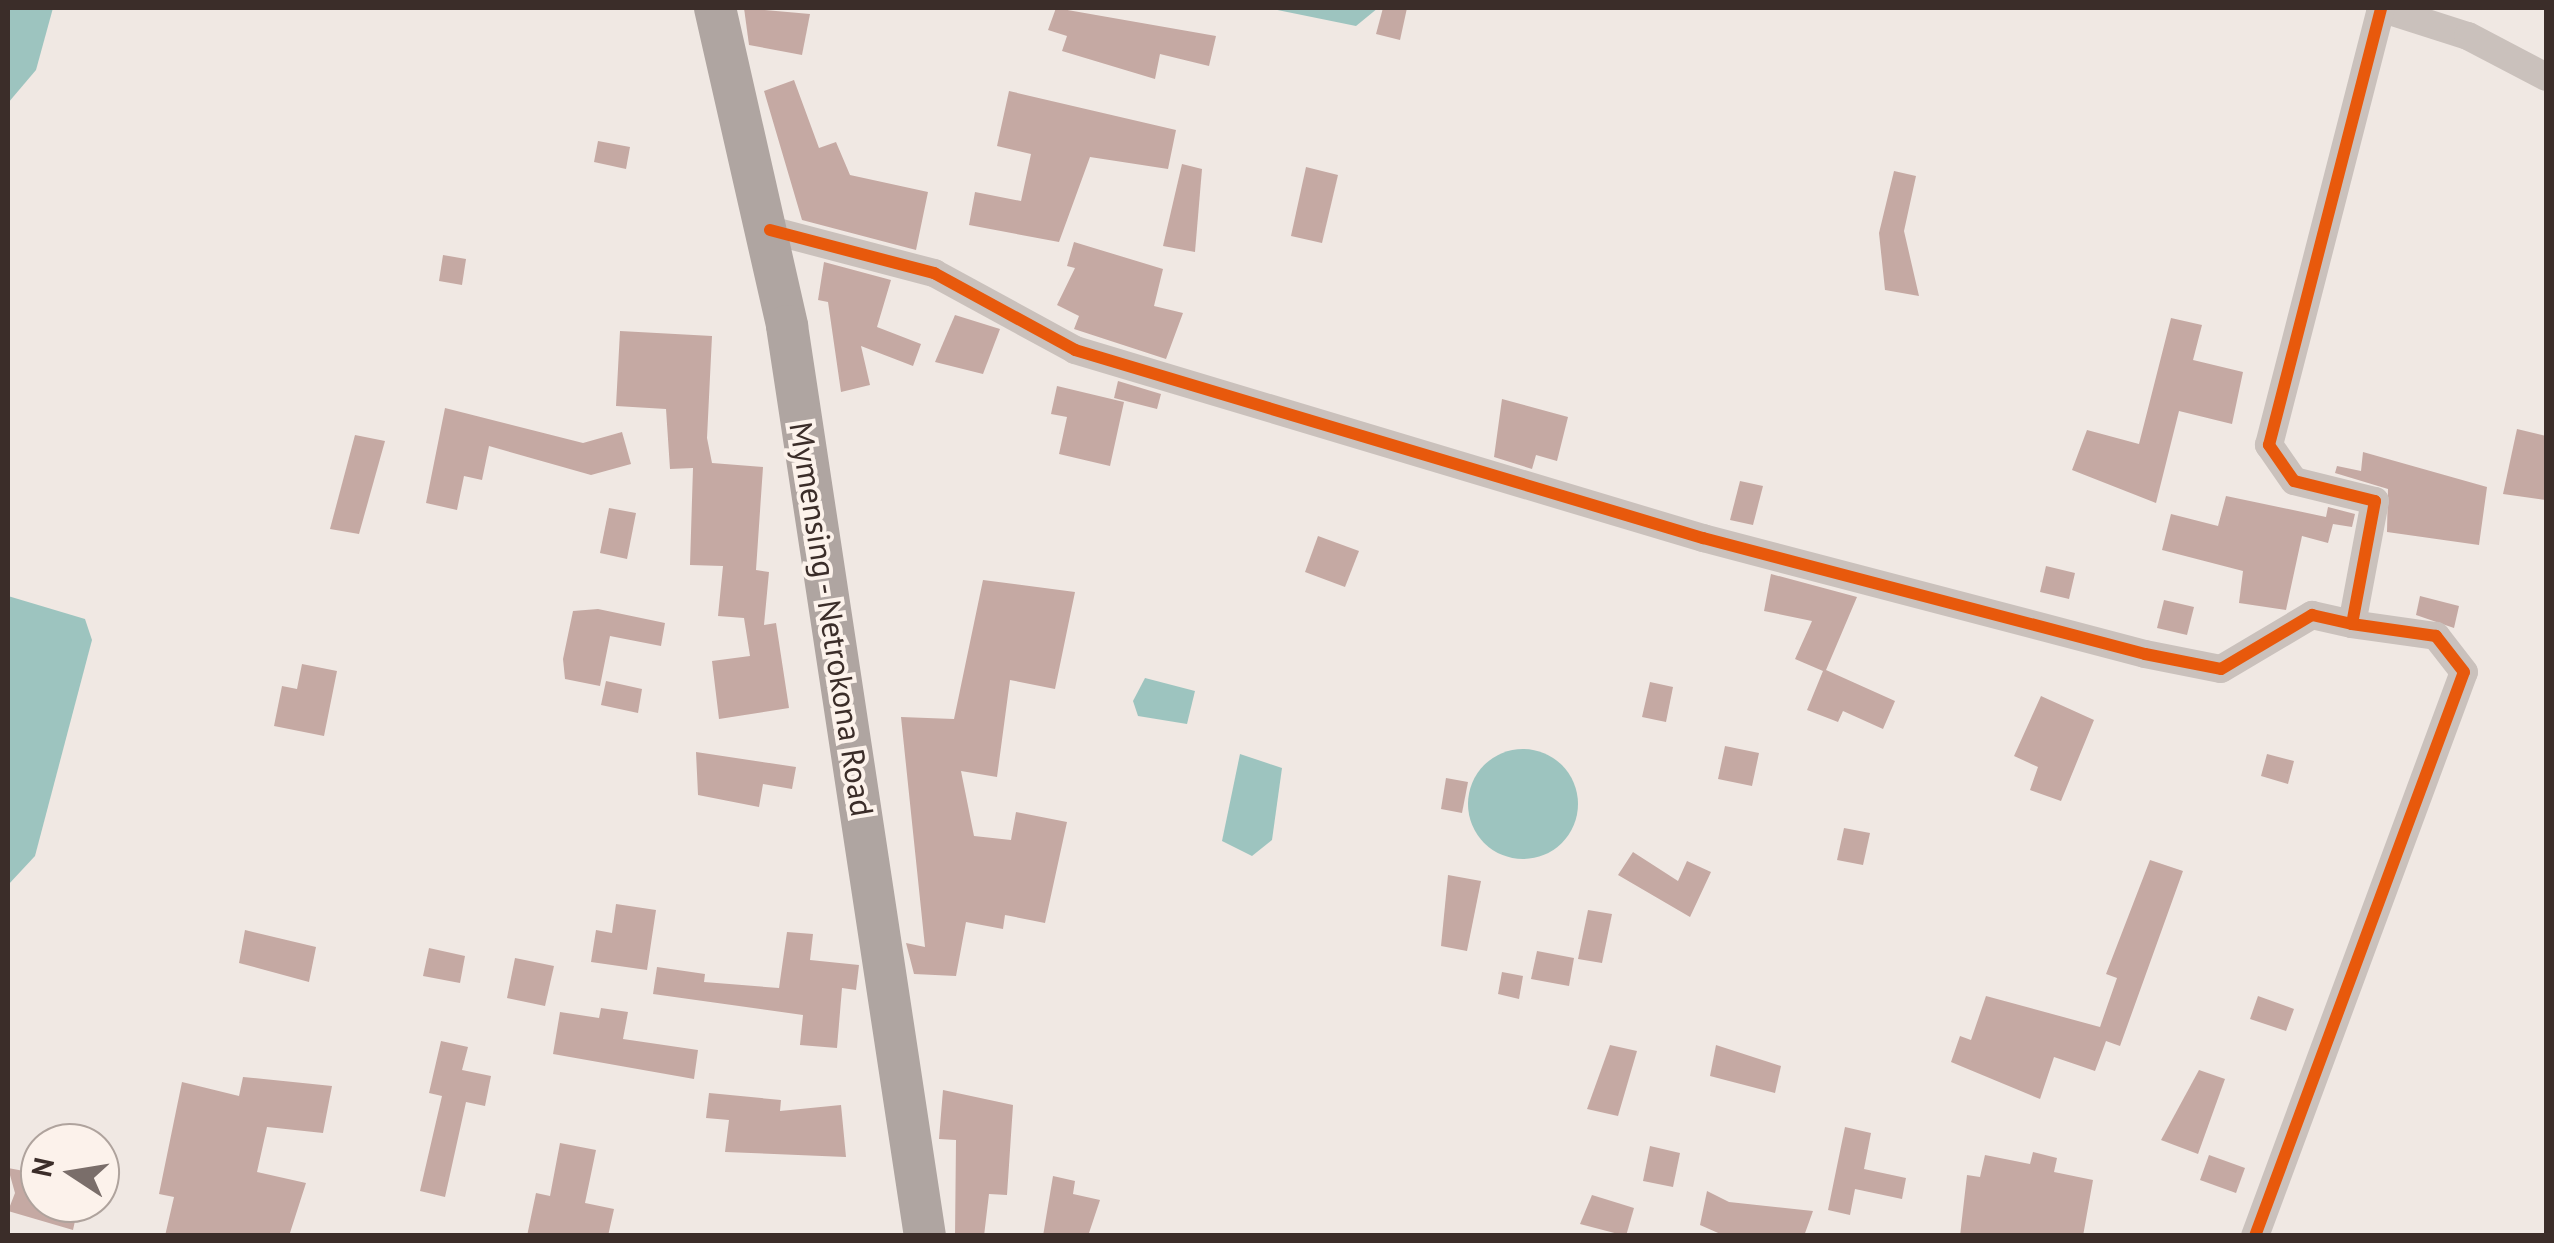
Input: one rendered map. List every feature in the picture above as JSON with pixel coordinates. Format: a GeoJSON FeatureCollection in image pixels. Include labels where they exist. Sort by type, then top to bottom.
{"type":"FeatureCollection","features":[{"type":"Feature","properties":{"kind":"main road","name":"Mymensing - Netrokona Road"},"geometry":{"type":"LineString","coordinates":[[715,8],[770,230],[925,1236]]}},
{"type":"Feature","properties":{"kind":"street"},"geometry":{"type":"LineString","coordinates":[[2352,624],[2374,501],[2294,481],[2269,446],[2380,8],[2468,36],[2546,77]]}},
{"type":"Feature","properties":{"kind":"street"},"geometry":{"type":"LineString","coordinates":[[770,230],[934,273],[1075,350],[1703,538],[2145,654],[2222,669],[2312,615],[2436,636],[2464,672],[2255,1236]]}},
{"type":"Feature","properties":{"kind":"water"},"geometry":{"type":"Polygon","coordinates":[[[8,8],[53,8],[36,70],[8,103],[8,8]]]}},
{"type":"Feature","properties":{"kind":"water"},"geometry":{"type":"Polygon","coordinates":[[[1268,8],[1378,8],[1356,26],[1268,8]]]}},
{"type":"Feature","properties":{"kind":"water"},"geometry":{"type":"Polygon","coordinates":[[[8,596],[85,619],[92,640],[35,856],[8,885],[8,596]]]}},
{"type":"Feature","properties":{"kind":"water"},"geometry":{"type":"Polygon","coordinates":[[[1145,678],[1195,691],[1187,724],[1138,716],[1133,701],[1145,678]]]}},
{"type":"Feature","properties":{"kind":"water"},"geometry":{"type":"Polygon","coordinates":[[[1523,749],[1544,754],[1562,765],[1573,783],[1578,804],[1573,825],[1562,843],[1544,854],[1523,859],[1502,854],[1484,843],[1473,825],[1468,804],[1473,783],[1484,765],[1502,754],[1523,749]]]}},
{"type":"Feature","properties":{"kind":"water"},"geometry":{"type":"Polygon","coordinates":[[[1240,754],[1282,768],[1272,840],[1252,856],[1222,841],[1240,754]]]}},
{"type":"Feature","properties":{"kind":"building"},"geometry":{"type":"Polygon","coordinates":[[[744,8],[810,14],[802,55],[749,45],[744,8]]]}},
{"type":"Feature","properties":{"kind":"building"},"geometry":{"type":"Polygon","coordinates":[[[1056,8],[1216,36],[1209,66],[1160,54],[1155,79],[1062,51],[1067,36],[1048,30],[1056,8]]]}},
{"type":"Feature","properties":{"kind":"building"},"geometry":{"type":"Polygon","coordinates":[[[1383,8],[1407,8],[1400,40],[1376,34],[1383,8]]]}},
{"type":"Feature","properties":{"kind":"building"},"geometry":{"type":"Polygon","coordinates":[[[794,80],[819,148],[836,142],[850,175],[928,192],[916,250],[802,220],[764,91],[794,80]]]}},
{"type":"Feature","properties":{"kind":"building"},"geometry":{"type":"Polygon","coordinates":[[[1009,91],[1176,130],[1168,169],[1090,157],[1059,242],[969,225],[975,192],[1021,201],[1031,154],[997,146],[1009,91]]]}},
{"type":"Feature","properties":{"kind":"building"},"geometry":{"type":"Polygon","coordinates":[[[598,141],[630,147],[626,169],[594,162],[598,141]]]}},
{"type":"Feature","properties":{"kind":"building"},"geometry":{"type":"Polygon","coordinates":[[[1182,164],[1202,169],[1195,252],[1163,246],[1182,164]]]}},
{"type":"Feature","properties":{"kind":"building"},"geometry":{"type":"Polygon","coordinates":[[[1306,167],[1338,175],[1322,243],[1291,236],[1306,167]]]}},
{"type":"Feature","properties":{"kind":"building"},"geometry":{"type":"Polygon","coordinates":[[[1894,171],[1916,176],[1904,231],[1919,296],[1885,290],[1879,233],[1894,171]]]}},
{"type":"Feature","properties":{"kind":"building"},"geometry":{"type":"Polygon","coordinates":[[[1074,242],[1163,269],[1154,306],[1183,313],[1166,359],[1074,329],[1079,316],[1057,305],[1075,268],[1067,266],[1074,242]]]}},
{"type":"Feature","properties":{"kind":"building"},"geometry":{"type":"Polygon","coordinates":[[[443,255],[466,259],[462,285],[439,281],[443,255]]]}},
{"type":"Feature","properties":{"kind":"building"},"geometry":{"type":"Polygon","coordinates":[[[824,262],[891,280],[877,327],[921,344],[913,366],[861,346],[870,385],[841,392],[828,302],[818,300],[824,262]]]}},
{"type":"Feature","properties":{"kind":"building"},"geometry":{"type":"Polygon","coordinates":[[[955,315],[1000,329],[983,374],[935,362],[955,315]]]}},
{"type":"Feature","properties":{"kind":"building"},"geometry":{"type":"Polygon","coordinates":[[[2171,318],[2202,325],[2193,360],[2243,372],[2232,424],[2179,411],[2156,503],[2072,470],[2087,430],[2139,444],[2171,318]]]}},
{"type":"Feature","properties":{"kind":"building"},"geometry":{"type":"Polygon","coordinates":[[[620,331],[712,336],[707,438],[712,463],[763,467],[756,570],[769,572],[764,625],[776,623],[789,708],[719,719],[712,661],[750,656],[744,618],[718,616],[723,566],[690,565],[693,468],[670,469],[666,409],[616,406],[620,331]]]}},
{"type":"Feature","properties":{"kind":"building"},"geometry":{"type":"Polygon","coordinates":[[[1118,381],[1161,394],[1157,409],[1114,398],[1118,381]]]}},
{"type":"Feature","properties":{"kind":"building"},"geometry":{"type":"Polygon","coordinates":[[[1057,386],[1124,402],[1110,466],[1059,454],[1067,417],[1051,414],[1057,386]]]}},
{"type":"Feature","properties":{"kind":"building"},"geometry":{"type":"Polygon","coordinates":[[[1502,399],[1568,417],[1557,461],[1536,455],[1532,469],[1494,457],[1502,399]]]}},
{"type":"Feature","properties":{"kind":"building"},"geometry":{"type":"Polygon","coordinates":[[[445,408],[583,443],[622,432],[631,464],[591,475],[489,446],[482,480],[464,476],[457,510],[426,503],[445,408]]]}},
{"type":"Feature","properties":{"kind":"building"},"geometry":{"type":"Polygon","coordinates":[[[2517,429],[2546,436],[2546,500],[2503,494],[2517,429]]]}},
{"type":"Feature","properties":{"kind":"building"},"geometry":{"type":"Polygon","coordinates":[[[355,435],[385,441],[359,534],[330,529],[355,435]]]}},
{"type":"Feature","properties":{"kind":"building"},"geometry":{"type":"Polygon","coordinates":[[[2363,452],[2487,487],[2479,545],[2387,532],[2388,489],[2335,473],[2337,466],[2361,471],[2363,452]]]}},
{"type":"Feature","properties":{"kind":"building"},"geometry":{"type":"Polygon","coordinates":[[[1740,481],[1763,486],[1753,525],[1730,520],[1740,481]]]}},
{"type":"Feature","properties":{"kind":"building"},"geometry":{"type":"Polygon","coordinates":[[[2226,496],[2326,517],[2328,507],[2355,514],[2352,527],[2333,524],[2328,543],[2302,536],[2286,610],[2239,603],[2243,571],[2162,550],[2171,514],[2218,526],[2226,496]]]}},
{"type":"Feature","properties":{"kind":"building"},"geometry":{"type":"Polygon","coordinates":[[[609,508],[636,513],[627,559],[600,553],[609,508]]]}},
{"type":"Feature","properties":{"kind":"building"},"geometry":{"type":"Polygon","coordinates":[[[1318,536],[1359,551],[1345,587],[1305,572],[1318,536]]]}},
{"type":"Feature","properties":{"kind":"building"},"geometry":{"type":"Polygon","coordinates":[[[2046,566],[2075,573],[2069,599],[2040,592],[2046,566]]]}},
{"type":"Feature","properties":{"kind":"building"},"geometry":{"type":"Polygon","coordinates":[[[1771,574],[1857,597],[1826,670],[1895,701],[1883,729],[1843,711],[1838,722],[1807,710],[1823,671],[1795,659],[1812,621],[1764,611],[1771,574]]]}},
{"type":"Feature","properties":{"kind":"building"},"geometry":{"type":"Polygon","coordinates":[[[983,580],[1075,592],[1055,689],[1010,680],[997,777],[961,771],[974,836],[1011,840],[1016,812],[1067,822],[1045,923],[1005,915],[1003,929],[966,922],[956,976],[914,974],[906,943],[925,947],[901,717],[954,719],[983,580]]]}},
{"type":"Feature","properties":{"kind":"building"},"geometry":{"type":"Polygon","coordinates":[[[2420,596],[2459,606],[2454,628],[2416,615],[2420,596]]]}},
{"type":"Feature","properties":{"kind":"building"},"geometry":{"type":"Polygon","coordinates":[[[2164,600],[2194,607],[2187,635],[2157,628],[2164,600]]]}},
{"type":"Feature","properties":{"kind":"building"},"geometry":{"type":"Polygon","coordinates":[[[598,609],[665,623],[661,646],[610,636],[600,686],[565,679],[563,659],[573,611],[598,609]]]}},
{"type":"Feature","properties":{"kind":"building"},"geometry":{"type":"Polygon","coordinates":[[[302,664],[337,671],[324,736],[274,726],[282,686],[297,689],[302,664]]]}},
{"type":"Feature","properties":{"kind":"building"},"geometry":{"type":"Polygon","coordinates":[[[606,681],[642,689],[638,713],[601,705],[606,681]]]}},
{"type":"Feature","properties":{"kind":"building"},"geometry":{"type":"Polygon","coordinates":[[[1650,682],[1673,687],[1666,722],[1642,717],[1650,682]]]}},
{"type":"Feature","properties":{"kind":"building"},"geometry":{"type":"Polygon","coordinates":[[[2041,696],[2094,720],[2061,801],[2030,790],[2038,767],[2014,756],[2041,696]]]}},
{"type":"Feature","properties":{"kind":"building"},"geometry":{"type":"Polygon","coordinates":[[[1725,746],[1759,753],[1752,786],[1718,779],[1725,746]]]}},
{"type":"Feature","properties":{"kind":"building"},"geometry":{"type":"Polygon","coordinates":[[[696,752],[796,767],[792,789],[763,784],[759,807],[698,795],[696,752]]]}},
{"type":"Feature","properties":{"kind":"building"},"geometry":{"type":"Polygon","coordinates":[[[2267,754],[2294,761],[2288,784],[2261,776],[2267,754]]]}},
{"type":"Feature","properties":{"kind":"building"},"geometry":{"type":"Polygon","coordinates":[[[1446,778],[1468,782],[1462,813],[1441,809],[1446,778]]]}},
{"type":"Feature","properties":{"kind":"building"},"geometry":{"type":"Polygon","coordinates":[[[1844,828],[1870,833],[1863,865],[1837,860],[1844,828]]]}},
{"type":"Feature","properties":{"kind":"building"},"geometry":{"type":"Polygon","coordinates":[[[1633,852],[1678,881],[1687,861],[1711,872],[1690,917],[1618,875],[1633,852]]]}},
{"type":"Feature","properties":{"kind":"building"},"geometry":{"type":"Polygon","coordinates":[[[2150,860],[2183,871],[2120,1046],[2106,1041],[2095,1071],[2054,1057],[2040,1099],[1951,1062],[1960,1036],[1971,1040],[1986,996],[2100,1027],[2117,978],[2106,974],[2150,860]]]}},
{"type":"Feature","properties":{"kind":"building"},"geometry":{"type":"Polygon","coordinates":[[[1448,875],[1481,881],[1467,951],[1441,946],[1448,875]]]}},
{"type":"Feature","properties":{"kind":"building"},"geometry":{"type":"Polygon","coordinates":[[[616,904],[656,910],[647,970],[591,962],[596,930],[612,933],[616,904]]]}},
{"type":"Feature","properties":{"kind":"building"},"geometry":{"type":"Polygon","coordinates":[[[1588,910],[1612,914],[1602,963],[1578,959],[1588,910]]]}},
{"type":"Feature","properties":{"kind":"building"},"geometry":{"type":"Polygon","coordinates":[[[245,930],[316,947],[309,982],[239,963],[245,930]]]}},
{"type":"Feature","properties":{"kind":"building"},"geometry":{"type":"Polygon","coordinates":[[[787,932],[813,934],[810,960],[859,965],[856,990],[842,988],[837,1048],[800,1045],[803,1015],[653,994],[657,967],[705,974],[704,982],[779,988],[787,932]]]}},
{"type":"Feature","properties":{"kind":"building"},"geometry":{"type":"Polygon","coordinates":[[[429,948],[465,956],[460,983],[423,976],[429,948]]]}},
{"type":"Feature","properties":{"kind":"building"},"geometry":{"type":"Polygon","coordinates":[[[1537,951],[1574,958],[1569,986],[1531,979],[1537,951]]]}},
{"type":"Feature","properties":{"kind":"building"},"geometry":{"type":"Polygon","coordinates":[[[515,958],[554,966],[545,1006],[507,998],[515,958]]]}},
{"type":"Feature","properties":{"kind":"building"},"geometry":{"type":"Polygon","coordinates":[[[1502,972],[1523,976],[1519,999],[1498,994],[1502,972]]]}},
{"type":"Feature","properties":{"kind":"building"},"geometry":{"type":"Polygon","coordinates":[[[2258,996],[2294,1009],[2286,1031],[2250,1019],[2258,996]]]}},
{"type":"Feature","properties":{"kind":"building"},"geometry":{"type":"Polygon","coordinates":[[[601,1008],[628,1012],[623,1039],[698,1050],[694,1079],[553,1054],[560,1012],[599,1018],[601,1008]]]}},
{"type":"Feature","properties":{"kind":"building"},"geometry":{"type":"Polygon","coordinates":[[[441,1041],[468,1047],[462,1070],[491,1076],[485,1106],[466,1102],[445,1197],[420,1191],[442,1096],[429,1093],[441,1041]]]}},
{"type":"Feature","properties":{"kind":"building"},"geometry":{"type":"Polygon","coordinates":[[[1610,1045],[1637,1051],[1618,1116],[1587,1109],[1610,1045]]]}},
{"type":"Feature","properties":{"kind":"building"},"geometry":{"type":"Polygon","coordinates":[[[1716,1045],[1781,1066],[1775,1093],[1710,1076],[1716,1045]]]}},
{"type":"Feature","properties":{"kind":"building"},"geometry":{"type":"Polygon","coordinates":[[[2199,1070],[2225,1079],[2198,1154],[2161,1140],[2199,1070]]]}},
{"type":"Feature","properties":{"kind":"building"},"geometry":{"type":"Polygon","coordinates":[[[243,1077],[332,1086],[323,1133],[267,1127],[257,1172],[306,1183],[289,1236],[165,1236],[174,1197],[159,1194],[182,1082],[239,1096],[243,1077]]]}},
{"type":"Feature","properties":{"kind":"building"},"geometry":{"type":"Polygon","coordinates":[[[943,1090],[1013,1105],[1007,1195],[989,1194],[984,1236],[955,1236],[956,1140],[939,1139],[943,1090]]]}},
{"type":"Feature","properties":{"kind":"building"},"geometry":{"type":"Polygon","coordinates":[[[709,1093],[781,1100],[780,1111],[841,1105],[846,1157],[725,1152],[729,1120],[706,1118],[709,1093]]]}},
{"type":"Feature","properties":{"kind":"building"},"geometry":{"type":"Polygon","coordinates":[[[1845,1127],[1871,1133],[1864,1169],[1906,1178],[1902,1199],[1855,1189],[1850,1215],[1828,1210],[1845,1127]]]}},
{"type":"Feature","properties":{"kind":"building"},"geometry":{"type":"Polygon","coordinates":[[[560,1143],[596,1150],[585,1203],[614,1209],[608,1236],[527,1236],[536,1193],[550,1196],[560,1143]]]}},
{"type":"Feature","properties":{"kind":"building"},"geometry":{"type":"Polygon","coordinates":[[[1650,1146],[1680,1153],[1673,1187],[1643,1181],[1650,1146]]]}},
{"type":"Feature","properties":{"kind":"building"},"geometry":{"type":"Polygon","coordinates":[[[2033,1152],[2057,1158],[2054,1172],[2093,1180],[2083,1236],[1960,1236],[1967,1175],[1980,1177],[1985,1155],[2030,1164],[2033,1152]]]}},
{"type":"Feature","properties":{"kind":"building"},"geometry":{"type":"Polygon","coordinates":[[[2209,1155],[2245,1168],[2236,1193],[2200,1180],[2209,1155]]]}},
{"type":"Feature","properties":{"kind":"building"},"geometry":{"type":"Polygon","coordinates":[[[8,1168],[20,1170],[20,1215],[8,1211],[15,1193],[8,1168]]]}},
{"type":"Feature","properties":{"kind":"building"},"geometry":{"type":"Polygon","coordinates":[[[1053,1176],[1075,1181],[1073,1194],[1100,1200],[1088,1236],[1043,1236],[1053,1176]]]}},
{"type":"Feature","properties":{"kind":"building"},"geometry":{"type":"Polygon","coordinates":[[[1707,1191],[1729,1202],[1813,1211],[1804,1236],[1725,1236],[1700,1225],[1707,1191]]]}},
{"type":"Feature","properties":{"kind":"building"},"geometry":{"type":"Polygon","coordinates":[[[1592,1195],[1634,1208],[1626,1236],[1580,1224],[1592,1195]]]}},
{"type":"Feature","properties":{"kind":"building"},"geometry":{"type":"Polygon","coordinates":[[[49,1223],[75,1223],[73,1230],[49,1223]]]}},
{"type":"Feature","properties":{"kind":"cycle path"},"geometry":{"type":"LineString","coordinates":[[2255,1236],[2464,672],[2436,636],[2352,624],[2375,501],[2294,481],[2269,445],[2381,8]]}},
{"type":"Feature","properties":{"kind":"cycle path"},"geometry":{"type":"LineString","coordinates":[[770,230],[934,273],[1075,350],[1703,538],[2145,654],[2221,669],[2312,615],[2352,624]]}}]}
